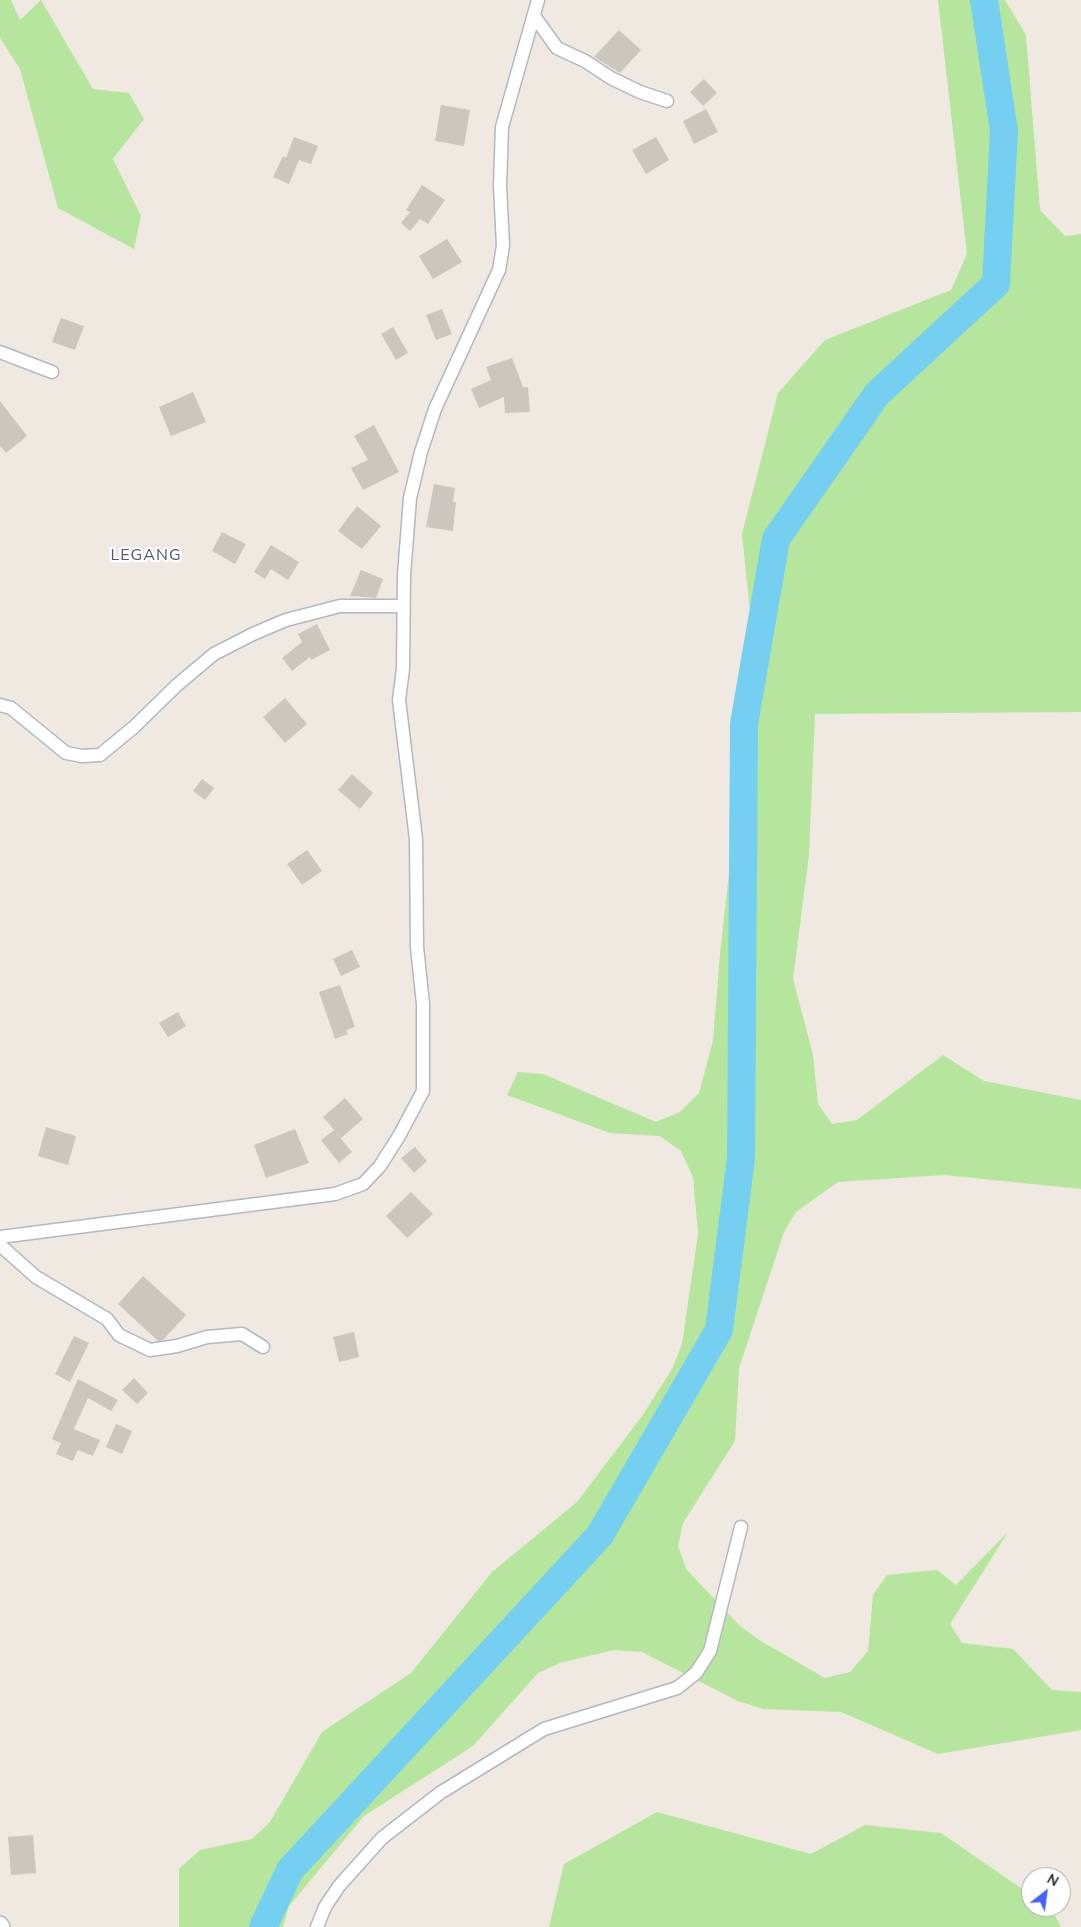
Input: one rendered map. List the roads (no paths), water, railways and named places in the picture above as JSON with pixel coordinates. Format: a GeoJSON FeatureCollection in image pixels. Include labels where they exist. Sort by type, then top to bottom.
{"type":"FeatureCollection","features":[{"type":"Feature","properties":{"kind":"street"},"geometry":{"type":"LineString","coordinates":[[0,1237],[335,1194],[363,1184],[380,1166],[399,1136],[423,1091],[423,1004],[417,947],[416,839],[398,700],[403,669],[404,574],[410,498],[420,452],[435,409],[499,270],[503,246],[500,186],[502,127],[538,0]]}},
{"type":"Feature","properties":{"kind":"street"},"geometry":{"type":"LineString","coordinates":[[534,16],[557,48],[584,61],[618,82],[667,101]]}},
{"type":"Feature","properties":{"kind":"street"},"geometry":{"type":"LineString","coordinates":[[0,352],[52,372]]}},
{"type":"Feature","properties":{"kind":"street"},"geometry":{"type":"LineString","coordinates":[[0,705],[11,708],[66,753],[82,756],[100,755],[134,727],[177,685],[214,654],[253,634],[286,620],[340,606],[403,606]]}},
{"type":"Feature","properties":{"kind":"street"},"geometry":{"type":"LineString","coordinates":[[0,1245],[36,1277],[107,1319],[119,1335],[150,1350],[177,1346],[208,1337],[242,1334],[263,1347]]}},
{"type":"Feature","properties":{"kind":"street"},"geometry":{"type":"LineString","coordinates":[[317,1927],[324,1907],[339,1886],[382,1838],[440,1793],[544,1728],[676,1688],[696,1673],[710,1651],[741,1527]]}},
{"type":"Feature","properties":{"kind":"waterway"},"geometry":{"type":"LineString","coordinates":[[263,1927],[290,1870],[600,1535],[719,1330],[741,1158],[744,724],[776,539],[877,394],[996,284],[1004,131],[984,0]]}},
{"type":"Feature","properties":{"kind":"district","name":"LEGANG"},"geometry":{"type":"Point","coordinates":[146,555]}}]}
